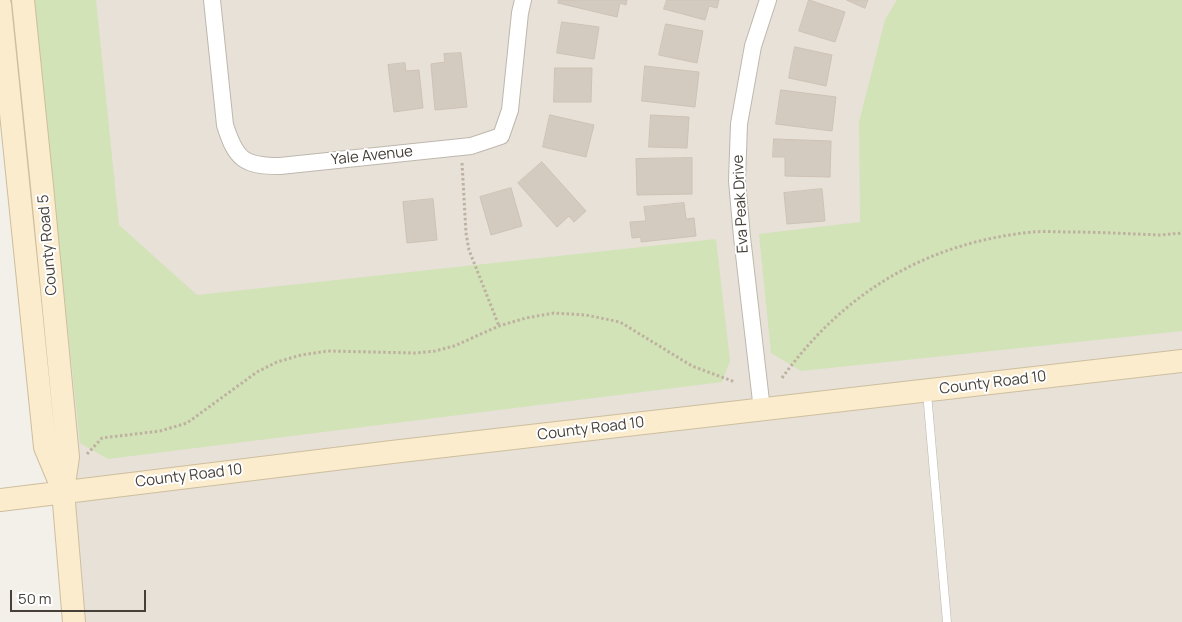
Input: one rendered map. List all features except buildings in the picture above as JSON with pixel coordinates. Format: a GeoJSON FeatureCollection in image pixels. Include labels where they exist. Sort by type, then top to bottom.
{"type":"FeatureCollection","features":[{"type":"Feature","properties":{"kind":"street","name":"County Road 5"},"geometry":{"type":"LineString","coordinates":[[22,0],[68,457],[63,491],[74,622]]}},
{"type":"Feature","properties":{"kind":"street","name":"Yale Avenue"},"geometry":{"type":"LineString","coordinates":[[212,0],[225,126],[231,145],[242,159],[260,166],[280,166],[471,146],[501,136],[510,110],[523,0]]}},
{"type":"Feature","properties":{"kind":"street","name":"Eva Peak Drive"},"geometry":{"type":"LineString","coordinates":[[762,410],[737,181],[739,124],[753,46],[768,0]]}},
{"type":"Feature","properties":{"kind":"street","name":"County Road 5"},"geometry":{"type":"LineString","coordinates":[[0,5],[45,447],[63,491]]}},
{"type":"Feature","properties":{"kind":"street","name":"County Road 10"},"geometry":{"type":"LineString","coordinates":[[0,500],[63,491],[1182,361]]}},
{"type":"Feature","properties":{"kind":"lane"},"geometry":{"type":"LineString","coordinates":[[926,391],[947,622]]}},
{"type":"Feature","properties":{"kind":"path"},"geometry":{"type":"LineString","coordinates":[[462,160],[466,232],[469,250],[499,326]]}},
{"type":"Feature","properties":{"kind":"path"},"geometry":{"type":"LineString","coordinates":[[782,378],[812,340],[841,311],[895,274],[924,259],[955,247],[994,238],[1034,232],[1161,235],[1182,233]]}},
{"type":"Feature","properties":{"kind":"path"},"geometry":{"type":"LineString","coordinates":[[68,457],[86,455],[102,438],[160,431],[187,423],[257,372],[277,362],[301,354],[328,351],[416,352],[435,350],[454,346],[499,326],[526,318],[554,313],[586,314],[620,322],[692,366],[735,382]]}},
{"type":"Feature","properties":{"kind":"shaded area"},"geometry":{"type":"Polygon","coordinates":[[[20,0],[1182,0],[1182,622],[75,622],[20,0]]]}},
{"type":"Feature","properties":{"kind":"green space"},"geometry":{"type":"Polygon","coordinates":[[[33,0],[96,0],[119,225],[197,295],[716,239],[730,361],[722,382],[108,459],[80,443],[33,0]]]}},
{"type":"Feature","properties":{"kind":"green space"},"geometry":{"type":"Polygon","coordinates":[[[897,0],[1182,0],[1182,331],[801,371],[771,353],[759,234],[860,222],[859,122],[885,20],[897,0]]]}}]}
